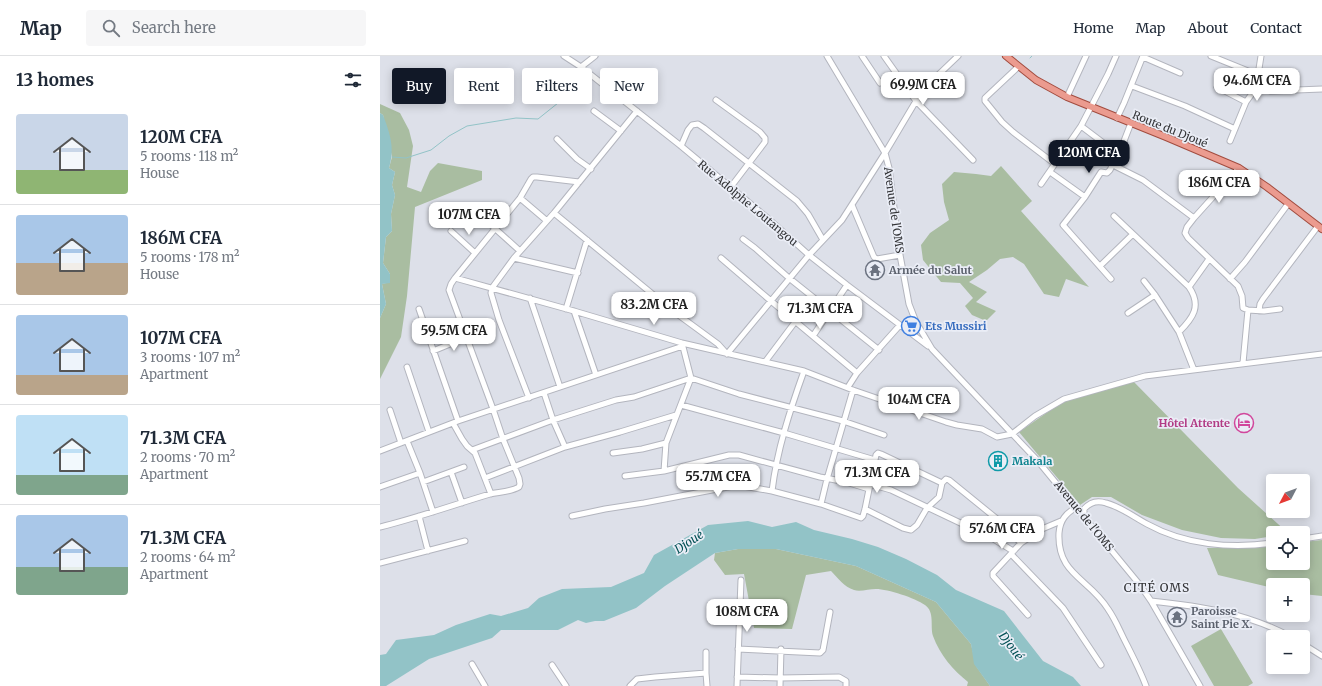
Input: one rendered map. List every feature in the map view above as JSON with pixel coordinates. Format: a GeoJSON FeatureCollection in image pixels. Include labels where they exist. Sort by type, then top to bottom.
{"type":"FeatureCollection","features":[{"type":"Feature","properties":{"kind":"main road","name":"Route du Djoué"},"geometry":{"type":"LineString","coordinates":[[1006,56],[1018,67],[1042,84],[1066,97],[1239,168],[1267,187],[1320,228]]}},
{"type":"Feature","properties":{"kind":"street","name":"Rue Adolphe Loutangou"},"geometry":{"type":"LineString","coordinates":[[563,56],[581,67],[681,146],[771,221],[809,255],[932,349]]}},
{"type":"Feature","properties":{"kind":"street"},"geometry":{"type":"LineString","coordinates":[[581,67],[595,56]]}},
{"type":"Feature","properties":{"kind":"street","name":"Avenue de l'OMS"},"geometry":{"type":"LineString","coordinates":[[828,56],[885,153],[893,190],[900,255],[909,304],[916,322],[932,349],[1037,460],[1140,585],[1151,601],[1200,686]]}},
{"type":"Feature","properties":{"kind":"street"},"geometry":{"type":"LineString","coordinates":[[862,56],[880,83]]}},
{"type":"Feature","properties":{"kind":"street"},"geometry":{"type":"LineString","coordinates":[[884,56],[916,101],[973,160]]}},
{"type":"Feature","properties":{"kind":"street"},"geometry":{"type":"LineString","coordinates":[[727,354],[809,255],[842,220],[916,101],[937,76],[958,56]]}},
{"type":"Feature","properties":{"kind":"street"},"geometry":{"type":"LineString","coordinates":[[1066,97],[1086,56]]}},
{"type":"Feature","properties":{"kind":"street"},"geometry":{"type":"LineString","coordinates":[[1041,184],[1082,126],[1116,56]]}},
{"type":"Feature","properties":{"kind":"street"},"geometry":{"type":"LineString","coordinates":[[1117,118],[1132,86],[1143,56],[1180,73]]}},
{"type":"Feature","properties":{"kind":"street"},"geometry":{"type":"LineString","coordinates":[[1211,56],[1258,75]]}},
{"type":"Feature","properties":{"kind":"street"},"geometry":{"type":"LineString","coordinates":[[1222,60],[1228,56]]}},
{"type":"Feature","properties":{"kind":"street"},"geometry":{"type":"LineString","coordinates":[[1230,141],[1246,102],[1251,95],[1258,75],[1262,56]]}},
{"type":"Feature","properties":{"kind":"street"},"geometry":{"type":"LineString","coordinates":[[1018,67],[985,98],[985,101],[1002,122],[1013,132],[1055,164]]}},
{"type":"Feature","properties":{"kind":"street"},"geometry":{"type":"LineString","coordinates":[[1132,86],[1185,106],[1235,129]]}},
{"type":"Feature","properties":{"kind":"street"},"geometry":{"type":"LineString","coordinates":[[1217,87],[1246,102]]}},
{"type":"Feature","properties":{"kind":"street"},"geometry":{"type":"LineString","coordinates":[[1254,87],[1267,91],[1322,89]]}},
{"type":"Feature","properties":{"kind":"street"},"geometry":{"type":"LineString","coordinates":[[716,100],[760,132],[765,138],[765,142],[730,188]]}},
{"type":"Feature","properties":{"kind":"street"},"geometry":{"type":"LineString","coordinates":[[594,111],[621,131]]}},
{"type":"Feature","properties":{"kind":"street"},"geometry":{"type":"LineString","coordinates":[[528,398],[499,320],[491,293],[492,288],[514,258],[554,213],[636,111]]}},
{"type":"Feature","properties":{"kind":"street"},"geometry":{"type":"LineString","coordinates":[[1111,279],[1063,225],[1085,197],[1101,172],[1107,173],[1113,165],[1131,123]]}},
{"type":"Feature","properties":{"kind":"street"},"geometry":{"type":"LineString","coordinates":[[681,146],[688,130],[692,125],[698,124],[750,163],[803,207],[823,240]]}},
{"type":"Feature","properties":{"kind":"street"},"geometry":{"type":"LineString","coordinates":[[1082,126],[1118,154]]}},
{"type":"Feature","properties":{"kind":"street"},"geometry":{"type":"LineString","coordinates":[[557,139],[577,159],[590,169]]}},
{"type":"Feature","properties":{"kind":"street"},"geometry":{"type":"LineString","coordinates":[[1113,165],[1143,180],[1194,218]]}},
{"type":"Feature","properties":{"kind":"street"},"geometry":{"type":"LineString","coordinates":[[1239,168],[1194,218],[1186,230],[1186,235],[1240,288],[1243,308],[1259,311],[1280,309]]}},
{"type":"Feature","properties":{"kind":"street"},"geometry":{"type":"LineString","coordinates":[[1050,172],[1085,197]]}},
{"type":"Feature","properties":{"kind":"street"},"geometry":{"type":"LineString","coordinates":[[380,527],[406,521],[491,494],[519,487],[520,482],[449,290],[455,278],[520,198],[533,177],[579,182]]}},
{"type":"Feature","properties":{"kind":"street"},"geometry":{"type":"LineString","coordinates":[[520,198],[547,221]]}},
{"type":"Feature","properties":{"kind":"street"},"geometry":{"type":"LineString","coordinates":[[1230,279],[1245,262],[1288,204]]}},
{"type":"Feature","properties":{"kind":"street"},"geometry":{"type":"LineString","coordinates":[[852,205],[874,257],[877,259],[900,255]]}},
{"type":"Feature","properties":{"kind":"street"},"geometry":{"type":"LineString","coordinates":[[470,206],[520,251]]}},
{"type":"Feature","properties":{"kind":"street"},"geometry":{"type":"LineString","coordinates":[[554,213],[673,311],[718,344],[727,354]]}},
{"type":"Feature","properties":{"kind":"street"},"geometry":{"type":"LineString","coordinates":[[1114,216],[1189,287],[1193,293],[1195,299],[1193,315],[1189,322],[1179,332]]}},
{"type":"Feature","properties":{"kind":"street"},"geometry":{"type":"LineString","coordinates":[[1259,311],[1260,304],[1263,299],[1320,228]]}},
{"type":"Feature","properties":{"kind":"street"},"geometry":{"type":"LineString","coordinates":[[451,231],[475,253]]}},
{"type":"Feature","properties":{"kind":"street"},"geometry":{"type":"LineString","coordinates":[[1100,266],[1133,234]]}},
{"type":"Feature","properties":{"kind":"street"},"geometry":{"type":"LineString","coordinates":[[743,239],[879,350]]}},
{"type":"Feature","properties":{"kind":"street"},"geometry":{"type":"LineString","coordinates":[[566,309],[587,240]]}},
{"type":"Feature","properties":{"kind":"street"},"geometry":{"type":"LineString","coordinates":[[514,258],[578,273]]}},
{"type":"Feature","properties":{"kind":"street"},"geometry":{"type":"LineString","coordinates":[[721,258],[795,322],[858,373]]}},
{"type":"Feature","properties":{"kind":"street"},"geometry":{"type":"LineString","coordinates":[[1189,287],[1209,259]]}},
{"type":"Feature","properties":{"kind":"street"},"geometry":{"type":"LineString","coordinates":[[455,278],[530,298],[683,345],[804,371],[946,422],[982,429],[997,437],[1012,434],[1035,416],[1064,398],[1145,376],[1322,354]]}},
{"type":"Feature","properties":{"kind":"street"},"geometry":{"type":"LineString","coordinates":[[1144,281],[1179,332],[1194,370]]}},
{"type":"Feature","properties":{"kind":"street"},"geometry":{"type":"LineString","coordinates":[[813,336],[847,285]]}},
{"type":"Feature","properties":{"kind":"street"},"geometry":{"type":"LineString","coordinates":[[1128,313],[1155,295]]}},
{"type":"Feature","properties":{"kind":"street"},"geometry":{"type":"LineString","coordinates":[[530,298],[560,387]]}},
{"type":"Feature","properties":{"kind":"street"},"geometry":{"type":"LineString","coordinates":[[419,309],[462,439],[478,457],[491,494]]}},
{"type":"Feature","properties":{"kind":"street"},"geometry":{"type":"LineString","coordinates":[[1243,363],[1248,310]]}},
{"type":"Feature","properties":{"kind":"street"},"geometry":{"type":"LineString","coordinates":[[574,311],[596,375]]}},
{"type":"Feature","properties":{"kind":"street"},"geometry":{"type":"LineString","coordinates":[[764,362],[795,322]]}},
{"type":"Feature","properties":{"kind":"street"},"geometry":{"type":"LineString","coordinates":[[821,504],[843,421],[850,388],[858,373],[900,325]]}},
{"type":"Feature","properties":{"kind":"street"},"geometry":{"type":"LineString","coordinates":[[433,351],[467,337]]}},
{"type":"Feature","properties":{"kind":"street"},"geometry":{"type":"LineString","coordinates":[[380,451],[493,409],[683,345]]}},
{"type":"Feature","properties":{"kind":"street"},"geometry":{"type":"LineString","coordinates":[[664,471],[666,443],[691,378],[683,345]]}},
{"type":"Feature","properties":{"kind":"street"},"geometry":{"type":"LineString","coordinates":[[407,366],[429,432]]}},
{"type":"Feature","properties":{"kind":"street"},"geometry":{"type":"LineString","coordinates":[[772,491],[776,465],[790,408],[804,371]]}},
{"type":"Feature","properties":{"kind":"street"},"geometry":{"type":"LineString","coordinates":[[472,450],[553,420],[616,400],[634,397],[691,378],[739,394],[843,421],[884,435]]}},
{"type":"Feature","properties":{"kind":"street"},"geometry":{"type":"LineString","coordinates":[[544,393],[553,420],[565,447]]}},
{"type":"Feature","properties":{"kind":"street"},"geometry":{"type":"LineString","coordinates":[[681,405],[875,460]]}},
{"type":"Feature","properties":{"kind":"street"},"geometry":{"type":"LineString","coordinates":[[390,410],[401,443]]}},
{"type":"Feature","properties":{"kind":"street"},"geometry":{"type":"LineString","coordinates":[[485,478],[565,447],[676,415]]}},
{"type":"Feature","properties":{"kind":"street"},"geometry":{"type":"LineString","coordinates":[[407,441],[420,473],[433,512]]}},
{"type":"Feature","properties":{"kind":"street"},"geometry":{"type":"LineString","coordinates":[[613,453],[642,449],[666,443]]}},
{"type":"Feature","properties":{"kind":"street"},"geometry":{"type":"LineString","coordinates":[[572,516],[733,486],[743,486],[772,491],[821,504],[860,518],[863,516],[865,509],[877,454],[881,454],[942,483]]}},
{"type":"Feature","properties":{"kind":"street"},"geometry":{"type":"LineString","coordinates":[[625,476],[664,471],[729,455],[739,455],[827,479],[892,490],[992,538],[1012,552],[1063,608],[1101,665]]}},
{"type":"Feature","properties":{"kind":"street"},"geometry":{"type":"LineString","coordinates":[[423,482],[464,467]]}},
{"type":"Feature","properties":{"kind":"street"},"geometry":{"type":"LineString","coordinates":[[451,472],[462,503]]}},
{"type":"Feature","properties":{"kind":"street"},"geometry":{"type":"LineString","coordinates":[[380,487],[420,473]]}},
{"type":"Feature","properties":{"kind":"street"},"geometry":{"type":"LineString","coordinates":[[865,509],[903,528],[911,530],[917,524],[927,508],[939,497],[942,483],[946,479],[997,519],[1021,543]]}},
{"type":"Feature","properties":{"kind":"street"},"geometry":{"type":"LineString","coordinates":[[1084,516],[1084,509],[1088,504],[1100,502],[1113,506],[1163,531],[1195,541],[1232,546],[1266,544]]}},
{"type":"Feature","properties":{"kind":"street"},"geometry":{"type":"LineString","coordinates":[[1077,507],[1067,513],[1061,521],[1059,549],[1062,558],[1069,569],[1098,596],[1115,618],[1146,686]]}},
{"type":"Feature","properties":{"kind":"street"},"geometry":{"type":"LineString","coordinates":[[419,516],[428,551]]}},
{"type":"Feature","properties":{"kind":"street"},"geometry":{"type":"LineString","coordinates":[[1028,614],[992,576],[993,573],[1021,543],[1042,529],[1061,521]]}},
{"type":"Feature","properties":{"kind":"street"},"geometry":{"type":"LineString","coordinates":[[1310,538],[1322,536]]}},
{"type":"Feature","properties":{"kind":"street"},"geometry":{"type":"LineString","coordinates":[[380,563],[465,541]]}},
{"type":"Feature","properties":{"kind":"street"},"geometry":{"type":"LineString","coordinates":[[736,686],[741,580]]}},
{"type":"Feature","properties":{"kind":"street"},"geometry":{"type":"LineString","coordinates":[[1151,601],[1190,605],[1230,613],[1277,630]]}},
{"type":"Feature","properties":{"kind":"street"},"geometry":{"type":"LineString","coordinates":[[738,649],[781,650],[814,654],[822,652],[830,612]]}},
{"type":"Feature","properties":{"kind":"street"},"geometry":{"type":"LineString","coordinates":[[1310,648],[1322,656]]}},
{"type":"Feature","properties":{"kind":"street"},"geometry":{"type":"LineString","coordinates":[[780,686],[781,650]]}},
{"type":"Feature","properties":{"kind":"street"},"geometry":{"type":"LineString","coordinates":[[706,652],[706,673],[708,686]]}},
{"type":"Feature","properties":{"kind":"street"},"geometry":{"type":"LineString","coordinates":[[472,664],[485,686]]}},
{"type":"Feature","properties":{"kind":"street"},"geometry":{"type":"LineString","coordinates":[[552,665],[566,686]]}},
{"type":"Feature","properties":{"kind":"street"},"geometry":{"type":"LineString","coordinates":[[630,686],[637,679],[706,673]]}},
{"type":"Feature","properties":{"kind":"street"},"geometry":{"type":"LineString","coordinates":[[737,676],[780,678],[839,677],[846,681],[846,686]]}},
{"type":"Feature","properties":{"kind":"green space"},"geometry":{"type":"Polygon","coordinates":[[[380,104],[400,113],[409,130],[413,146],[407,187],[421,192],[430,171],[438,163],[482,171],[482,180],[415,207],[407,296],[401,337],[380,379],[380,318],[386,304],[382,284],[390,282],[390,274],[383,263],[386,237],[392,231],[391,214],[395,195],[392,185],[395,172],[389,168],[392,157],[383,115],[380,113],[380,104]]]}},
{"type":"Feature","properties":{"kind":"green space"},"geometry":{"type":"Polygon","coordinates":[[[1001,166],[1032,201],[1021,211],[1089,287],[1066,279],[1059,297],[1044,294],[1024,264],[1013,257],[1000,259],[969,282],[987,292],[976,302],[996,311],[986,321],[972,315],[965,306],[973,298],[960,283],[941,282],[923,260],[921,245],[930,233],[949,220],[944,202],[942,184],[954,172],[991,176],[1001,166]]]}},
{"type":"Feature","properties":{"kind":"green space"},"geometry":{"type":"Polygon","coordinates":[[[1134,382],[1238,488],[1266,513],[1266,518],[1271,518],[1280,526],[1266,526],[1266,537],[1255,539],[1221,538],[1182,530],[1142,515],[1111,497],[1092,497],[1080,505],[1019,432],[1065,400],[1134,382]]]}},
{"type":"Feature","properties":{"kind":"green space"},"geometry":{"type":"Polygon","coordinates":[[[1322,540],[1322,596],[1310,595],[1310,578],[1266,578],[1266,586],[1218,575],[1207,548],[1266,546],[1266,570],[1310,570],[1310,541],[1322,540]]]}},
{"type":"Feature","properties":{"kind":"green space"},"geometry":{"type":"Polygon","coordinates":[[[738,549],[776,549],[856,566],[936,602],[971,644],[976,666],[990,686],[967,686],[968,682],[957,672],[939,650],[932,632],[932,619],[930,611],[921,602],[894,592],[876,589],[856,591],[850,589],[844,585],[831,571],[806,575],[792,629],[754,628],[744,574],[725,575],[714,560],[715,553],[738,549]]]}},
{"type":"Feature","properties":{"kind":"green space"},"geometry":{"type":"Polygon","coordinates":[[[1221,629],[1253,683],[1248,686],[1214,686],[1191,646],[1221,629]]]}},
{"type":"Feature","properties":{"kind":"water"},"geometry":{"type":"Polygon","coordinates":[[[380,113],[383,115],[391,141],[392,154],[389,168],[395,172],[392,185],[395,195],[391,214],[392,231],[386,237],[383,263],[390,274],[390,283],[382,284],[386,304],[380,318],[380,113]]]}},
{"type":"Feature","properties":{"kind":"water","name":"Djoué"},"geometry":{"type":"Polygon","coordinates":[[[748,521],[772,527],[796,522],[814,530],[878,547],[906,559],[937,575],[956,590],[1004,611],[1043,661],[1073,677],[1081,686],[990,686],[974,664],[971,644],[936,602],[856,566],[776,549],[738,549],[715,553],[665,586],[636,608],[604,621],[586,623],[578,620],[558,630],[501,630],[492,638],[429,659],[386,686],[380,686],[380,655],[386,654],[396,640],[434,635],[456,625],[490,614],[501,616],[528,608],[539,598],[562,589],[611,587],[644,573],[654,555],[708,525],[748,521]]]}},
{"type":"Feature","properties":{"kind":"waterway"},"geometry":{"type":"LineString","coordinates":[[392,157],[406,158],[431,150],[449,136],[467,126],[516,118],[538,119],[557,104]]}},
{"type":"Feature","properties":{"kind":"place","name":"Armée du Salut"},"geometry":{"type":"Point","coordinates":[875,270]}},
{"type":"Feature","properties":{"kind":"place","name":"Ets Mussiri"},"geometry":{"type":"Point","coordinates":[911,326]}},
{"type":"Feature","properties":{"kind":"place","name":"Hôtel Attente"},"geometry":{"type":"Point","coordinates":[1244,423]}},
{"type":"Feature","properties":{"kind":"place","name":"Makala"},"geometry":{"type":"Point","coordinates":[998,461]}},
{"type":"Feature","properties":{"kind":"place","name":"Paroisse Saint Pie X."},"geometry":{"type":"Point","coordinates":[1177,617]}},
{"type":"Feature","properties":{"kind":"district","name":"CITÉ OMS"},"geometry":{"type":"Point","coordinates":[1157,588]}}]}
